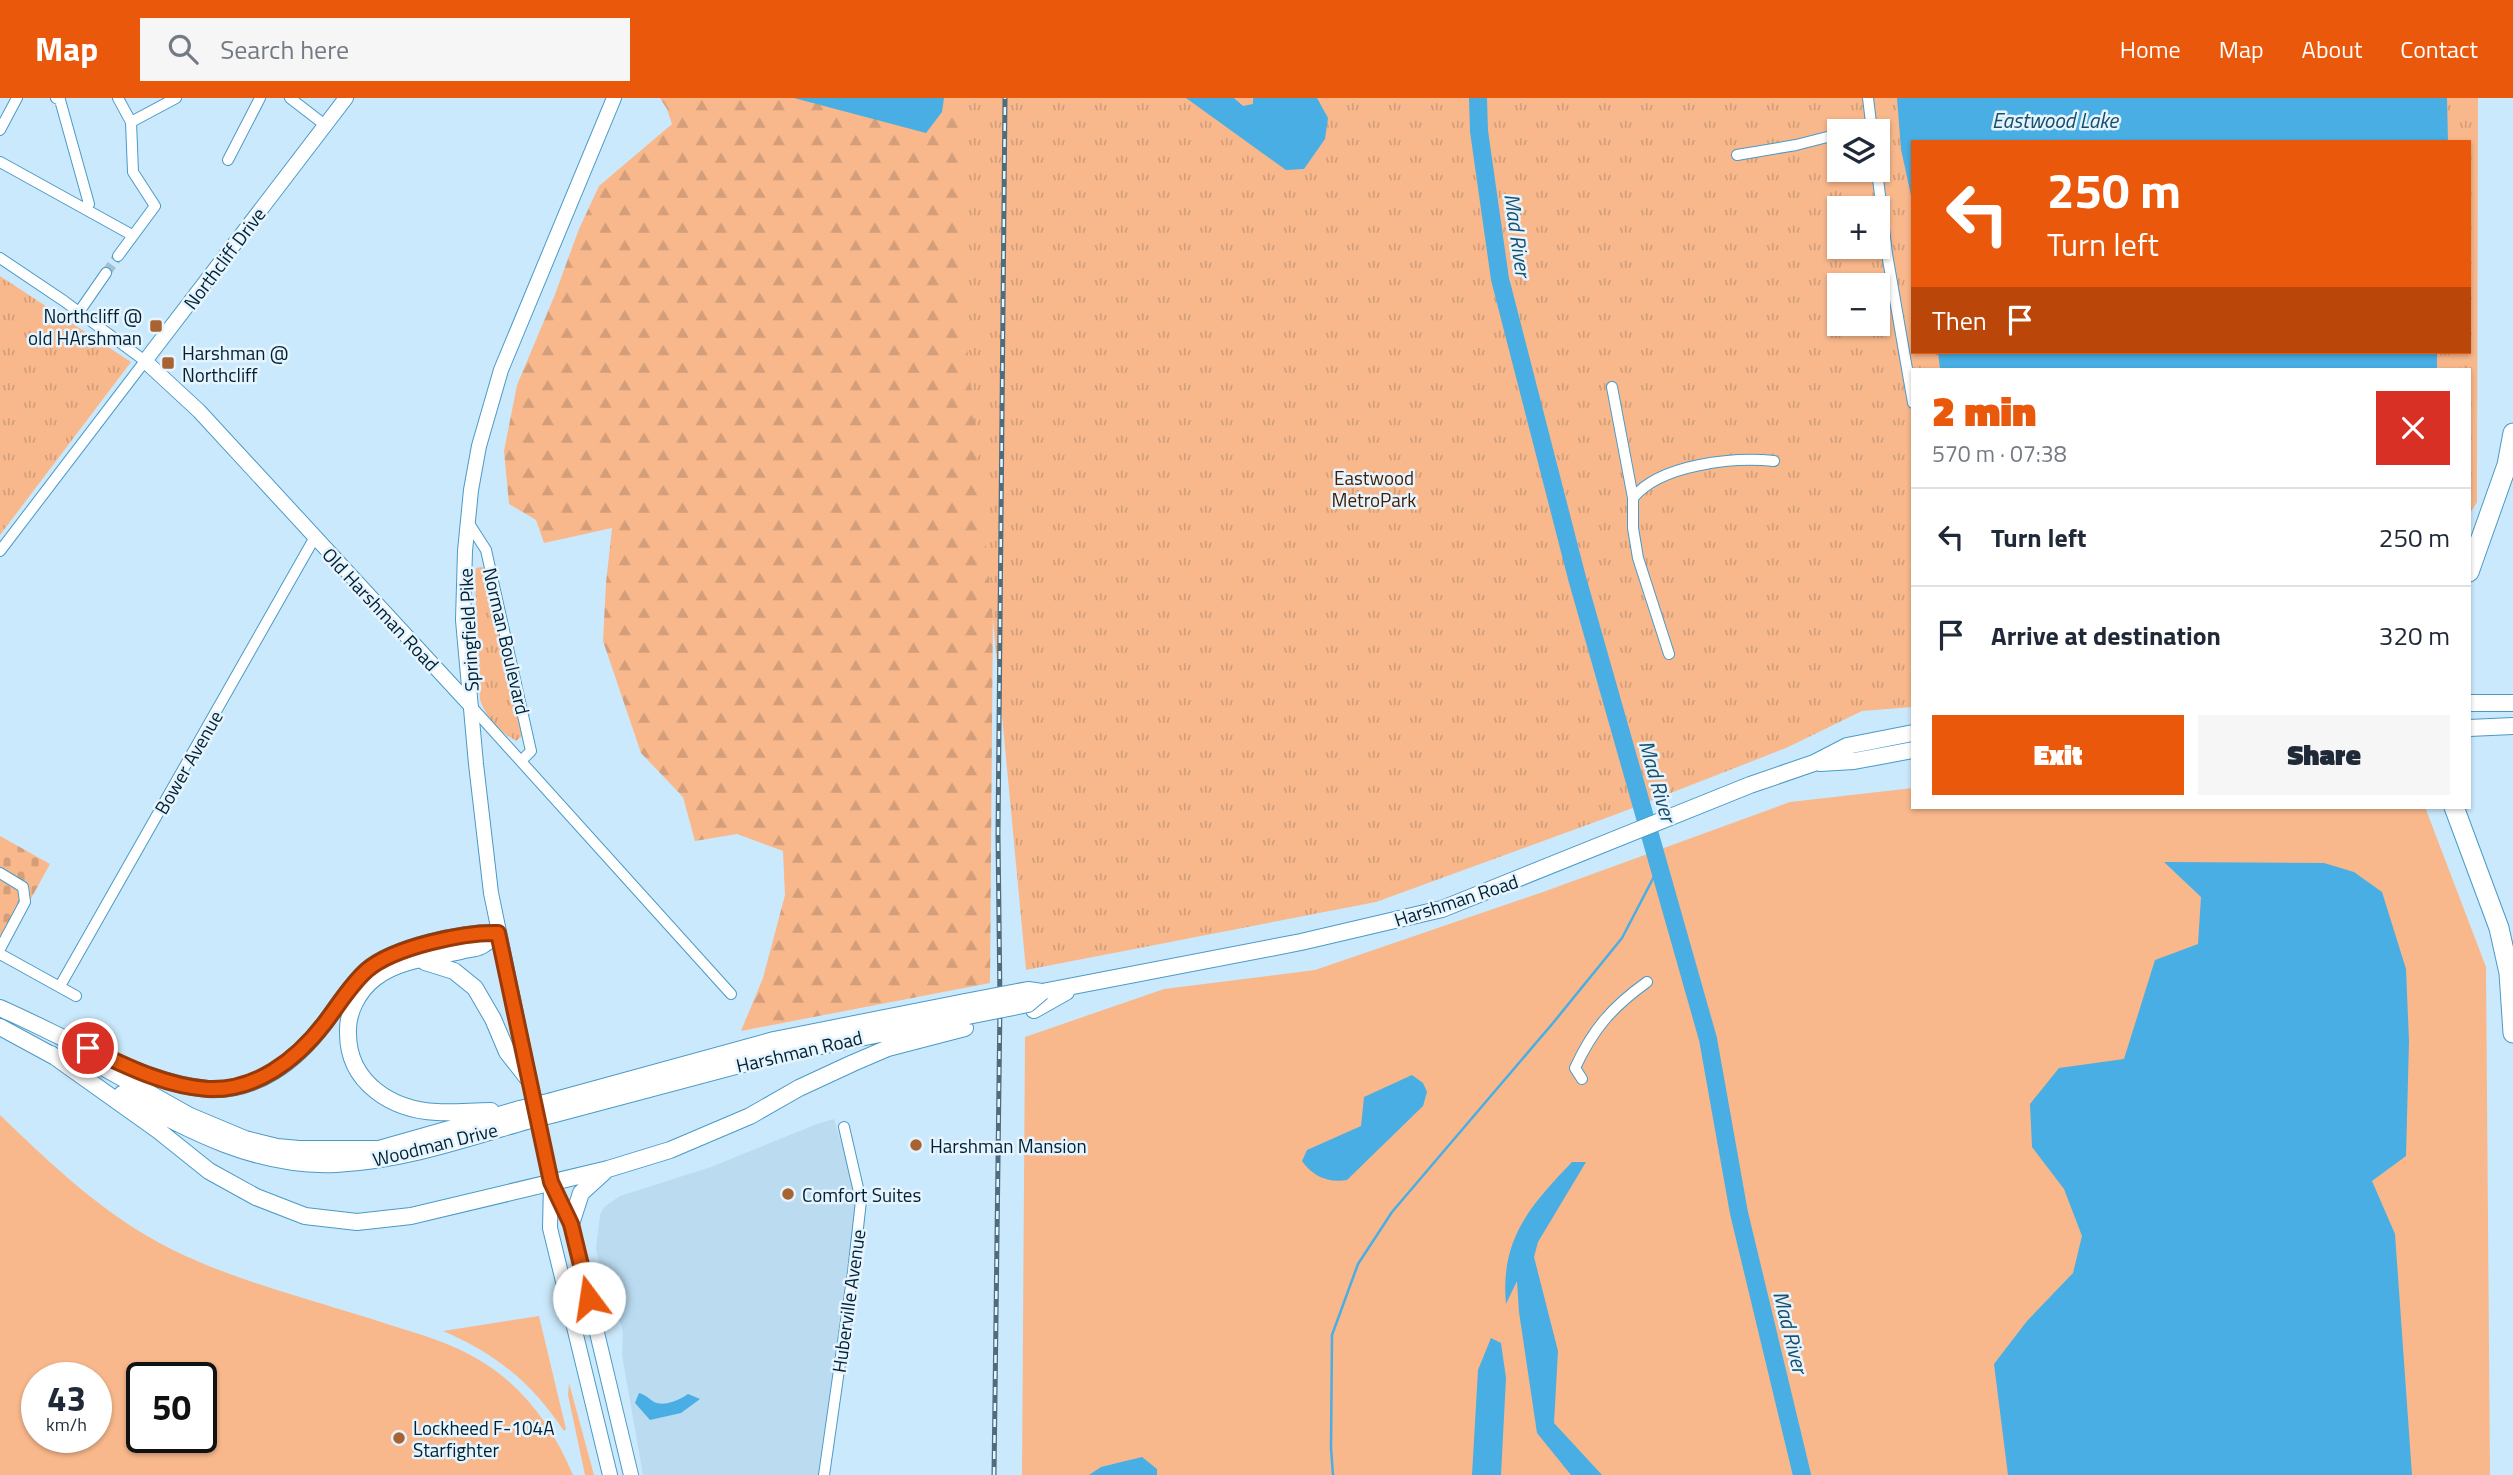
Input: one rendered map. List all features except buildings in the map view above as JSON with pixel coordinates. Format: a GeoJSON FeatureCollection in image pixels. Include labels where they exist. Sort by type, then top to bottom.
{"type":"FeatureCollection","features":[{"type":"Feature","properties":{"kind":"highway"},"geometry":{"type":"LineString","coordinates":[[2471,566],[2507,465],[2513,433]]}},
{"type":"Feature","properties":{"kind":"highway"},"geometry":{"type":"LineString","coordinates":[[2471,559],[2479,544]]}},
{"type":"Feature","properties":{"kind":"highway"},"geometry":{"type":"LineString","coordinates":[[2455,809],[2499,928],[2509,973],[2513,1033]]}},
{"type":"Feature","properties":{"kind":"main road","name":"Northcliff Drive"},"geometry":{"type":"LineString","coordinates":[[145,361],[346,98]]}},
{"type":"Feature","properties":{"kind":"main road","name":"Springfield Pike"},"geometry":{"type":"LineString","coordinates":[[614,98],[501,370],[479,446],[468,522],[463,621],[487,856],[498,933],[551,1182],[571,1224],[631,1475]]}},
{"type":"Feature","properties":{"kind":"main road","name":"Old Harshman Road"},"geometry":{"type":"LineString","coordinates":[[145,361],[199,411],[471,706]]}},
{"type":"Feature","properties":{"kind":"main road"},"geometry":{"type":"LineString","coordinates":[[2471,703],[2513,703]]}},
{"type":"Feature","properties":{"kind":"main road"},"geometry":{"type":"LineString","coordinates":[[2471,728],[2513,726]]}},
{"type":"Feature","properties":{"kind":"main road","name":"Harshman Road"},"geometry":{"type":"LineString","coordinates":[[517,1114],[554,1107],[774,1040],[966,1015],[1028,989],[1042,992],[1301,942],[1430,912],[1473,898],[1750,785],[1814,763],[1847,746],[1911,733]]}},
{"type":"Feature","properties":{"kind":"main road","name":"Harshman Road"},"geometry":{"type":"LineString","coordinates":[[1814,763],[1854,761],[1911,750]]}},
{"type":"Feature","properties":{"kind":"main road"},"geometry":{"type":"LineString","coordinates":[[0,1010],[134,1070],[169,1082],[211,1089],[231,1087],[253,1083],[289,1060],[323,1025],[360,977],[380,960],[412,948],[479,932],[498,933]]}},
{"type":"Feature","properties":{"kind":"main road"},"geometry":{"type":"LineString","coordinates":[[498,933],[482,946],[390,968],[375,978],[366,986],[354,1006],[348,1027],[348,1043],[359,1075],[371,1089],[383,1097],[415,1109],[435,1112],[517,1114]]}},
{"type":"Feature","properties":{"kind":"main road"},"geometry":{"type":"LineString","coordinates":[[405,964],[428,962],[441,965],[466,979],[482,999],[507,1052],[529,1080]]}},
{"type":"Feature","properties":{"kind":"main road"},"geometry":{"type":"LineString","coordinates":[[51,1054],[148,1123],[209,1171],[256,1197],[305,1216],[357,1222],[411,1216],[608,1169],[670,1150],[750,1116],[799,1088],[966,1015],[1034,1010],[1078,985]]}},
{"type":"Feature","properties":{"kind":"main road","name":"Woodman Drive"},"geometry":{"type":"LineString","coordinates":[[0,1010],[190,1116],[245,1139],[277,1147],[379,1149],[517,1114]]}},
{"type":"Feature","properties":{"kind":"main road","name":"Woodman Drive"},"geometry":{"type":"LineString","coordinates":[[0,1027],[202,1136],[240,1150],[290,1161],[334,1165],[417,1152],[517,1114]]}},
{"type":"Feature","properties":{"kind":"main road"},"geometry":{"type":"LineString","coordinates":[[571,1224],[581,1194],[608,1169]]}},
{"type":"Feature","properties":{"kind":"main road","name":"Springfield Pike"},"geometry":{"type":"LineString","coordinates":[[551,1182],[550,1228],[610,1475]]}},
{"type":"Feature","properties":{"kind":"street"},"geometry":{"type":"LineString","coordinates":[[0,130],[17,98]]}},
{"type":"Feature","properties":{"kind":"street"},"geometry":{"type":"LineString","coordinates":[[56,98],[60,100],[89,204]]}},
{"type":"Feature","properties":{"kind":"street"},"geometry":{"type":"LineString","coordinates":[[118,98],[131,122],[133,172],[155,206],[118,256]]}},
{"type":"Feature","properties":{"kind":"street"},"geometry":{"type":"LineString","coordinates":[[131,122],[176,98]]}},
{"type":"Feature","properties":{"kind":"street"},"geometry":{"type":"LineString","coordinates":[[228,160],[260,98]]}},
{"type":"Feature","properties":{"kind":"street"},"geometry":{"type":"LineString","coordinates":[[290,98],[325,125]]}},
{"type":"Feature","properties":{"kind":"street"},"geometry":{"type":"LineString","coordinates":[[1868,98],[1871,119]]}},
{"type":"Feature","properties":{"kind":"street"},"geometry":{"type":"LineString","coordinates":[[1737,155],[1827,137]]}},
{"type":"Feature","properties":{"kind":"street"},"geometry":{"type":"LineString","coordinates":[[0,162],[132,235]]}},
{"type":"Feature","properties":{"kind":"street"},"geometry":{"type":"LineString","coordinates":[[1878,182],[1886,254],[1911,391]]}},
{"type":"Feature","properties":{"kind":"street","name":"Old Harshman Road"},"geometry":{"type":"LineString","coordinates":[[0,258],[145,361]]}},
{"type":"Feature","properties":{"kind":"street"},"geometry":{"type":"LineString","coordinates":[[79,312],[106,273]]}},
{"type":"Feature","properties":{"kind":"street","name":"Northcliff Drive"},"geometry":{"type":"LineString","coordinates":[[0,551],[145,361]]}},
{"type":"Feature","properties":{"kind":"street"},"geometry":{"type":"LineString","coordinates":[[1612,387],[1633,498],[1633,528],[1638,558],[1669,654]]}},
{"type":"Feature","properties":{"kind":"street"},"geometry":{"type":"LineString","coordinates":[[1633,498],[1661,477],[1689,468],[1721,462],[1774,461]]}},
{"type":"Feature","properties":{"kind":"street","name":"Norman Boulevard"},"geometry":{"type":"LineString","coordinates":[[468,522],[486,550],[495,584],[531,751],[520,761]]}},
{"type":"Feature","properties":{"kind":"street","name":"Bower Avenue"},"geometry":{"type":"LineString","coordinates":[[60,986],[316,537]]}},
{"type":"Feature","properties":{"kind":"street","name":"Old Harshman Road"},"geometry":{"type":"LineString","coordinates":[[471,706],[731,994]]}},
{"type":"Feature","properties":{"kind":"street"},"geometry":{"type":"LineString","coordinates":[[0,873],[23,887],[25,902],[0,948]]}},
{"type":"Feature","properties":{"kind":"street"},"geometry":{"type":"LineString","coordinates":[[0,954],[76,996]]}},
{"type":"Feature","properties":{"kind":"street"},"geometry":{"type":"LineString","coordinates":[[1582,1079],[1575,1068],[1597,1027],[1617,1005],[1647,982]]}},
{"type":"Feature","properties":{"kind":"street","name":"Huberville Avenue"},"geometry":{"type":"LineString","coordinates":[[824,1475],[861,1201],[844,1127]]}},
{"type":"Feature","properties":{"kind":"shaded area"},"geometry":{"type":"Polygon","coordinates":[[[834,1119],[855,1189],[855,1217],[818,1475],[643,1475],[622,1355],[623,1332],[621,1324],[611,1313],[596,1249],[600,1215],[604,1207],[620,1196],[711,1167],[834,1119]]]}},
{"type":"Feature","properties":{"kind":"green space"},"geometry":{"type":"Polygon","coordinates":[[[660,98],[997,98],[990,983],[741,1031],[763,978],[785,895],[783,851],[737,834],[695,841],[683,797],[641,753],[603,641],[612,528],[544,543],[536,520],[509,504],[504,451],[517,385],[579,229],[599,186],[672,124],[660,98]]]}},
{"type":"Feature","properties":{"kind":"green space","name":"Eastwood MetroPark"},"geometry":{"type":"Polygon","coordinates":[[[966,98],[2478,98],[2477,502],[2471,512],[2471,368],[1911,368],[1911,707],[1862,711],[1786,748],[1617,814],[1376,902],[1026,970],[961,281],[966,98]]]}},
{"type":"Feature","properties":{"kind":"green space"},"geometry":{"type":"Polygon","coordinates":[[[0,276],[131,362],[0,535],[0,276]]]}},
{"type":"Feature","properties":{"kind":"green space"},"geometry":{"type":"Polygon","coordinates":[[[476,568],[486,568],[522,736],[516,741],[494,724],[480,700],[475,581],[476,568]]]}},
{"type":"Feature","properties":{"kind":"green space"},"geometry":{"type":"Polygon","coordinates":[[[1911,788],[1911,809],[2426,809],[2486,967],[2490,1475],[1022,1475],[1025,1037],[1164,989],[1315,970],[1543,892],[1790,802],[1911,788]]]}},
{"type":"Feature","properties":{"kind":"green space"},"geometry":{"type":"Polygon","coordinates":[[[0,836],[50,864],[0,955],[0,836]]]}},
{"type":"Feature","properties":{"kind":"green space"},"geometry":{"type":"Polygon","coordinates":[[[0,1115],[102,1206],[171,1249],[250,1281],[435,1340],[481,1361],[511,1384],[536,1410],[547,1425],[573,1475],[0,1475],[0,1115]]]}},
{"type":"Feature","properties":{"kind":"green space"},"geometry":{"type":"Polygon","coordinates":[[[539,1316],[566,1429],[564,1431],[539,1398],[511,1371],[480,1349],[443,1331],[539,1316]]]}},
{"type":"Feature","properties":{"kind":"green space"},"geometry":{"type":"Polygon","coordinates":[[[569,1383],[594,1475],[585,1475],[568,1395],[569,1383]]]}},
{"type":"Feature","properties":{"kind":"water"},"geometry":{"type":"Polygon","coordinates":[[[794,98],[944,98],[942,112],[926,133],[794,98]]]}},
{"type":"Feature","properties":{"kind":"water"},"geometry":{"type":"Polygon","coordinates":[[[1186,98],[1234,98],[1243,106],[1253,104],[1253,98],[1317,98],[1328,118],[1325,139],[1304,169],[1286,170],[1186,98]]]}},
{"type":"Feature","properties":{"kind":"water","name":"Eastwood Lake"},"geometry":{"type":"Polygon","coordinates":[[[1897,98],[2447,98],[2448,140],[1911,140],[1911,196],[1901,149],[1897,98]]]}},
{"type":"Feature","properties":{"kind":"water"},"geometry":{"type":"Polygon","coordinates":[[[1938,354],[2437,354],[2437,368],[1940,368],[1938,354]]]}},
{"type":"Feature","properties":{"kind":"water"},"geometry":{"type":"Polygon","coordinates":[[[2164,862],[2324,863],[2354,872],[2382,892],[2406,969],[2409,1041],[2406,1156],[2372,1181],[2395,1234],[2412,1475],[2008,1475],[1994,1364],[2027,1321],[2073,1273],[2082,1236],[2064,1189],[2032,1147],[2030,1104],[2059,1068],[2124,1059],[2155,960],[2198,944],[2201,897],[2164,862]]]}},
{"type":"Feature","properties":{"kind":"water"},"geometry":{"type":"Polygon","coordinates":[[[1412,1075],[1423,1083],[1427,1092],[1423,1106],[1347,1180],[1322,1178],[1306,1167],[1302,1161],[1307,1150],[1361,1126],[1364,1097],[1412,1075]]]}},
{"type":"Feature","properties":{"kind":"water"},"geometry":{"type":"Polygon","coordinates":[[[1572,1162],[1586,1162],[1538,1242],[1534,1257],[1558,1351],[1554,1423],[1602,1475],[1571,1475],[1537,1433],[1517,1281],[1506,1304],[1505,1281],[1513,1242],[1531,1209],[1572,1162]]]}},
{"type":"Feature","properties":{"kind":"water"},"geometry":{"type":"Polygon","coordinates":[[[1491,1338],[1501,1343],[1506,1378],[1501,1475],[1472,1475],[1478,1370],[1491,1338]]]}},
{"type":"Feature","properties":{"kind":"water"},"geometry":{"type":"Polygon","coordinates":[[[639,1393],[662,1404],[688,1394],[700,1399],[681,1413],[650,1420],[635,1403],[639,1393]]]}},
{"type":"Feature","properties":{"kind":"water"},"geometry":{"type":"Polygon","coordinates":[[[1142,1457],[1157,1469],[1157,1475],[1089,1475],[1101,1467],[1142,1457]]]}},
{"type":"Feature","properties":{"kind":"waterway","name":"Mad River"},"geometry":{"type":"LineString","coordinates":[[1478,98],[1479,131],[1500,279],[1577,578],[1708,1039],[1739,1213],[1802,1475]]}},
{"type":"Feature","properties":{"kind":"waterway"},"geometry":{"type":"LineString","coordinates":[[1333,1475],[1332,1335],[1358,1264],[1392,1212],[1622,938],[1659,867]]}},
{"type":"Feature","properties":{"kind":"tunnel"},"geometry":{"type":"LineString","coordinates":[[106,273],[118,256]]}},
{"type":"Feature","properties":{"kind":"railway"},"geometry":{"type":"LineString","coordinates":[[994,1475],[1000,1003],[998,834],[1005,98]]}},
{"type":"Feature","properties":{"kind":"place","name":"Northcliff @ old HArshman"},"geometry":{"type":"Point","coordinates":[156,326]}},
{"type":"Feature","properties":{"kind":"place","name":"Harshman @ Northcliff"},"geometry":{"type":"Point","coordinates":[168,363]}},
{"type":"Feature","properties":{"kind":"place","name":"Harshman Mansion"},"geometry":{"type":"Point","coordinates":[916,1145]}},
{"type":"Feature","properties":{"kind":"place","name":"Comfort Suites"},"geometry":{"type":"Point","coordinates":[788,1194]}},
{"type":"Feature","properties":{"kind":"place","name":"Lockheed F-104A Starfighter"},"geometry":{"type":"Point","coordinates":[399,1438]}},
{"type":"Feature","properties":{"kind":"route"},"geometry":{"type":"LineString","coordinates":[[88,1048],[134,1070],[191,1087],[211,1089],[253,1083],[273,1072],[302,1049],[360,977],[380,960],[412,948],[479,932],[498,933],[551,1182],[571,1224],[589,1298]]}}]}
